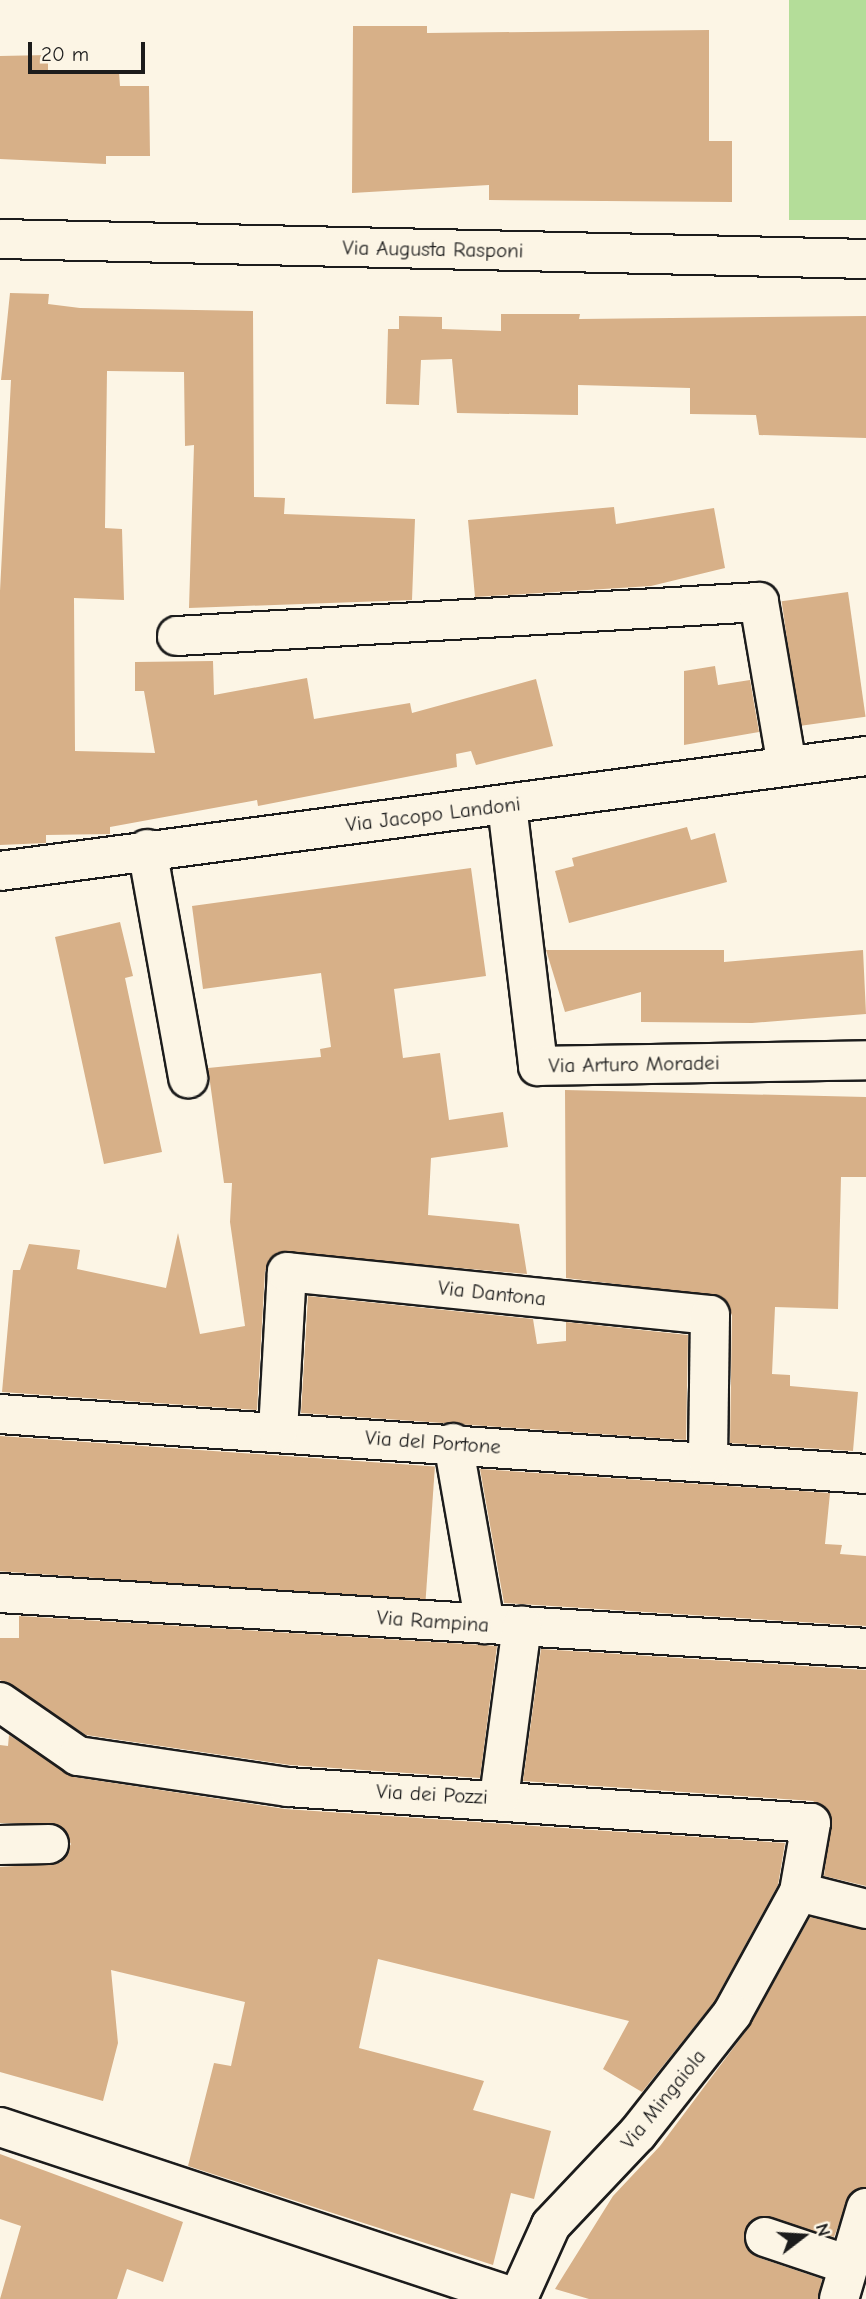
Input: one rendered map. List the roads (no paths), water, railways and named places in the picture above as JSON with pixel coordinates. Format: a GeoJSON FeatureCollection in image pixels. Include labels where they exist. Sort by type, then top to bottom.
{"type":"FeatureCollection","features":[{"type":"Feature","properties":{"kind":"street","name":"Via Augusta Rasponi"},"geometry":{"type":"LineString","coordinates":[[0,239],[866,259]]}},
{"type":"Feature","properties":{"kind":"street"},"geometry":{"type":"LineString","coordinates":[[177,636],[759,602],[788,765]]}},
{"type":"Feature","properties":{"kind":"street","name":"Via Jacopo Landoni"},"geometry":{"type":"LineString","coordinates":[[0,871],[147,849],[507,805],[866,756]]}},
{"type":"Feature","properties":{"kind":"street","name":"Via Arturo Moradei"},"geometry":{"type":"LineString","coordinates":[[507,805],[538,1066],[866,1060]]}},
{"type":"Feature","properties":{"kind":"street"},"geometry":{"type":"LineString","coordinates":[[147,849],[188,1078]]}},
{"type":"Feature","properties":{"kind":"street","name":"Via Dantona"},"geometry":{"type":"LineString","coordinates":[[278,1431],[287,1272],[710,1315],[708,1461]]}},
{"type":"Feature","properties":{"kind":"street","name":"Via del Portone"},"geometry":{"type":"LineString","coordinates":[[0,1414],[453,1443],[866,1474]]}},
{"type":"Feature","properties":{"kind":"street"},"geometry":{"type":"LineString","coordinates":[[453,1443],[485,1624]]}},
{"type":"Feature","properties":{"kind":"street","name":"Via Rampina"},"geometry":{"type":"LineString","coordinates":[[0,1594],[866,1648]]}},
{"type":"Feature","properties":{"kind":"street"},"geometry":{"type":"LineString","coordinates":[[499,1798],[522,1626]]}},
{"type":"Feature","properties":{"kind":"street","name":"Via dei Pozzi"},"geometry":{"type":"LineString","coordinates":[[0,1702],[78,1756],[288,1787],[499,1798],[811,1823],[799,1892]]}},
{"type":"Feature","properties":{"kind":"street"},"geometry":{"type":"LineString","coordinates":[[0,1845],[49,1844]]}},
{"type":"Feature","properties":{"kind":"street"},"geometry":{"type":"LineString","coordinates":[[799,1892],[866,1909]]}},
{"type":"Feature","properties":{"kind":"street","name":"Via Mingaiola"},"geometry":{"type":"LineString","coordinates":[[518,2299],[551,2225],[638,2133],[732,2014],[799,1892]]}},
{"type":"Feature","properties":{"kind":"street"},"geometry":{"type":"LineString","coordinates":[[0,2127],[518,2299]]}},
{"type":"Feature","properties":{"kind":"street"},"geometry":{"type":"LineString","coordinates":[[765,2237],[843,2282],[866,2208]]}}]}
